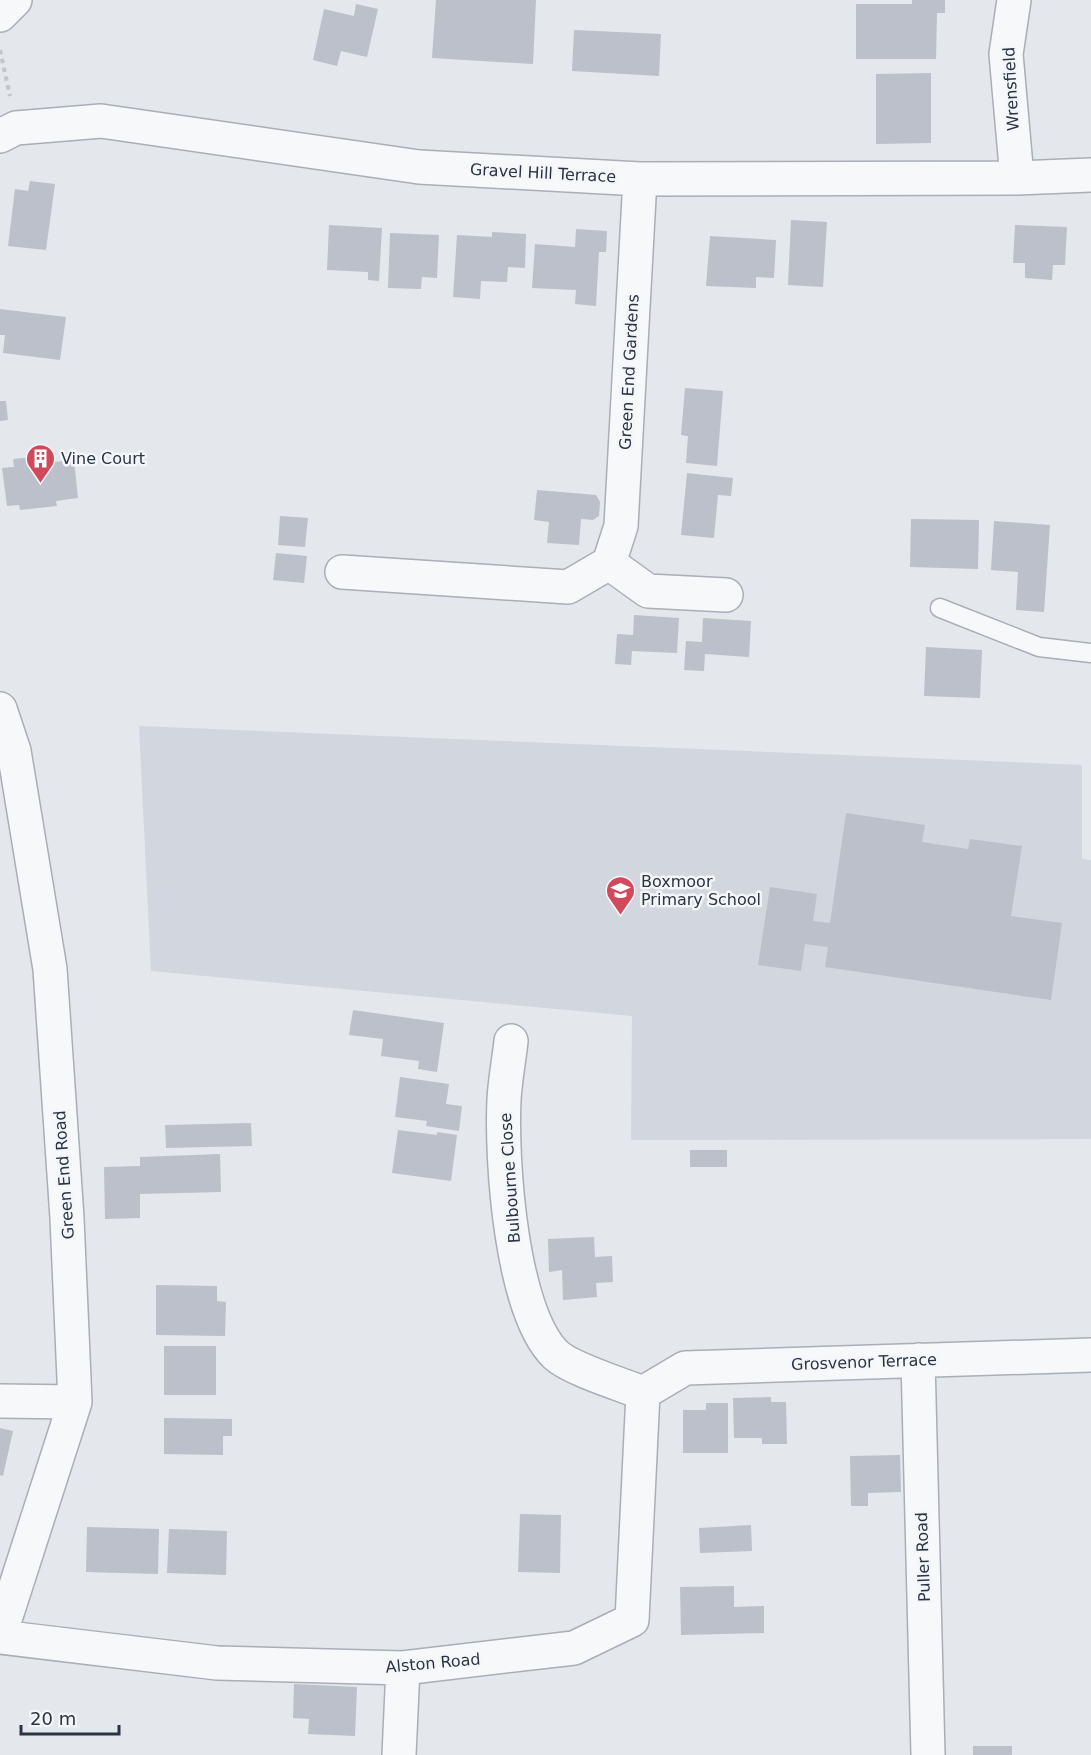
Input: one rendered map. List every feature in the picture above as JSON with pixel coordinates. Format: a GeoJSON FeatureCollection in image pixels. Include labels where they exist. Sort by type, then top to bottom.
{"type":"FeatureCollection","features":[{"type":"Feature","properties":{"kind":"street"},"geometry":{"type":"LineString","coordinates":[[0,15],[15,0]]}},
{"type":"Feature","properties":{"kind":"street","name":"Wrensfield"},"geometry":{"type":"LineString","coordinates":[[1014,0],[1006,54],[1017,178]]}},
{"type":"Feature","properties":{"kind":"street","name":"Gravel Hill Terrace"},"geometry":{"type":"LineString","coordinates":[[8,132],[100,121],[419,167],[640,179],[1017,178],[1091,174]]}},
{"type":"Feature","properties":{"kind":"street","name":"Green End Gardens"},"geometry":{"type":"LineString","coordinates":[[609,563],[621,526],[640,179]]}},
{"type":"Feature","properties":{"kind":"street"},"geometry":{"type":"LineString","coordinates":[[342,572],[568,587],[609,563],[648,591],[726,595]]}},
{"type":"Feature","properties":{"kind":"street","name":"Green End Road"},"geometry":{"type":"LineString","coordinates":[[0,709],[14,751],[50,969],[67,1218],[75,1402],[0,1636]]}},
{"type":"Feature","properties":{"kind":"street","name":"Bulbourne Close"},"geometry":{"type":"LineString","coordinates":[[512,1041],[504,1100],[505,1155],[510,1231],[528,1305],[542,1337],[557,1356],[608,1380],[644,1393]]}},
{"type":"Feature","properties":{"kind":"street","name":"Grosvenor Terrace"},"geometry":{"type":"LineString","coordinates":[[644,1393],[685,1368],[1091,1355]]}},
{"type":"Feature","properties":{"kind":"street","name":"Puller Road"},"geometry":{"type":"LineString","coordinates":[[918,1360],[928,1755]]}},
{"type":"Feature","properties":{"kind":"street","name":"Alston Road"},"geometry":{"type":"LineString","coordinates":[[0,1636],[217,1662],[402,1668],[574,1648],[632,1620],[644,1393]]}},
{"type":"Feature","properties":{"kind":"street"},"geometry":{"type":"LineString","coordinates":[[0,1401],[75,1402]]}},
{"type":"Feature","properties":{"kind":"street"},"geometry":{"type":"LineString","coordinates":[[399,1755],[402,1668]]}},
{"type":"Feature","properties":{"kind":"lane"},"geometry":{"type":"LineString","coordinates":[[940,608],[1039,647],[1091,653]]}},
{"type":"Feature","properties":{"kind":"path"},"geometry":{"type":"LineString","coordinates":[[0,50],[8,132]]}},
{"type":"Feature","properties":{"kind":"shaded area","name":"Boxmoor Primary School"},"geometry":{"type":"Polygon","coordinates":[[[139,726],[1082,765],[1082,859],[1091,860],[1091,1139],[631,1140],[632,1016],[151,971],[139,726]]]}},
{"type":"Feature","properties":{"kind":"building"},"geometry":{"type":"Polygon","coordinates":[[[436,0],[536,0],[533,64],[432,58],[436,0]]]}},
{"type":"Feature","properties":{"kind":"building"},"geometry":{"type":"Polygon","coordinates":[[[912,0],[945,0],[945,13],[937,13],[936,59],[856,59],[856,4],[912,4],[912,0]]]}},
{"type":"Feature","properties":{"kind":"building"},"geometry":{"type":"Polygon","coordinates":[[[356,4],[378,9],[367,57],[341,51],[337,66],[313,60],[324,9],[354,16],[356,4]]]}},
{"type":"Feature","properties":{"kind":"building"},"geometry":{"type":"Polygon","coordinates":[[[574,30],[661,34],[659,76],[572,71],[574,30]]]}},
{"type":"Feature","properties":{"kind":"building"},"geometry":{"type":"Polygon","coordinates":[[[931,73],[931,143],[876,144],[876,74],[931,73]]]}},
{"type":"Feature","properties":{"kind":"building"},"geometry":{"type":"Polygon","coordinates":[[[30,181],[55,184],[46,250],[8,246],[15,189],[28,191],[30,181]]]}},
{"type":"Feature","properties":{"kind":"building"},"geometry":{"type":"Polygon","coordinates":[[[791,220],[827,222],[823,287],[788,285],[791,220]]]}},
{"type":"Feature","properties":{"kind":"building"},"geometry":{"type":"Polygon","coordinates":[[[329,225],[382,228],[379,281],[368,280],[368,272],[327,270],[329,225]]]}},
{"type":"Feature","properties":{"kind":"building"},"geometry":{"type":"Polygon","coordinates":[[[1015,225],[1067,227],[1065,265],[1053,265],[1052,280],[1025,278],[1025,263],[1013,263],[1015,225]]]}},
{"type":"Feature","properties":{"kind":"building"},"geometry":{"type":"Polygon","coordinates":[[[576,229],[607,231],[606,252],[599,252],[596,306],[575,304],[576,290],[532,288],[535,244],[575,247],[576,229]]]}},
{"type":"Feature","properties":{"kind":"building"},"geometry":{"type":"Polygon","coordinates":[[[492,232],[526,234],[525,268],[508,267],[507,282],[481,281],[480,299],[453,297],[457,235],[492,237],[492,232]]]}},
{"type":"Feature","properties":{"kind":"building"},"geometry":{"type":"Polygon","coordinates":[[[390,233],[439,235],[437,278],[422,277],[421,289],[388,288],[390,233]]]}},
{"type":"Feature","properties":{"kind":"building"},"geometry":{"type":"Polygon","coordinates":[[[710,236],[776,240],[774,278],[756,277],[756,288],[706,286],[710,236]]]}},
{"type":"Feature","properties":{"kind":"building"},"geometry":{"type":"Polygon","coordinates":[[[0,309],[66,317],[60,360],[3,353],[5,335],[0,335],[0,309]]]}},
{"type":"Feature","properties":{"kind":"building"},"geometry":{"type":"Polygon","coordinates":[[[685,388],[723,391],[717,466],[686,463],[688,436],[681,435],[685,388]]]}},
{"type":"Feature","properties":{"kind":"building"},"geometry":{"type":"Polygon","coordinates":[[[0,401],[6,401],[8,420],[0,421],[0,401]]]}},
{"type":"Feature","properties":{"kind":"building","name":"Vine Court"},"geometry":{"type":"Polygon","coordinates":[[[43,456],[43,463],[74,460],[78,498],[56,501],[57,506],[20,510],[19,505],[7,506],[2,468],[14,467],[13,459],[43,456]]]}},
{"type":"Feature","properties":{"kind":"building"},"geometry":{"type":"Polygon","coordinates":[[[687,473],[733,478],[731,496],[718,495],[714,538],[681,535],[687,473]]]}},
{"type":"Feature","properties":{"kind":"building"},"geometry":{"type":"Polygon","coordinates":[[[537,490],[596,495],[600,502],[599,516],[593,520],[581,519],[579,545],[547,543],[549,522],[534,520],[537,490]]]}},
{"type":"Feature","properties":{"kind":"building"},"geometry":{"type":"Polygon","coordinates":[[[280,516],[308,518],[305,547],[278,545],[280,516]]]}},
{"type":"Feature","properties":{"kind":"building"},"geometry":{"type":"Polygon","coordinates":[[[911,519],[979,520],[978,569],[910,567],[911,519]]]}},
{"type":"Feature","properties":{"kind":"building"},"geometry":{"type":"Polygon","coordinates":[[[994,521],[1050,525],[1044,612],[1016,610],[1018,572],[991,570],[994,521]]]}},
{"type":"Feature","properties":{"kind":"building"},"geometry":{"type":"Polygon","coordinates":[[[276,553],[307,556],[304,583],[273,580],[276,553]]]}},
{"type":"Feature","properties":{"kind":"building"},"geometry":{"type":"Polygon","coordinates":[[[634,615],[679,618],[677,653],[632,651],[631,665],[615,664],[617,634],[633,635],[634,615]]]}},
{"type":"Feature","properties":{"kind":"building"},"geometry":{"type":"Polygon","coordinates":[[[703,618],[751,621],[749,657],[705,654],[704,671],[684,670],[686,641],[702,642],[703,618]]]}},
{"type":"Feature","properties":{"kind":"building"},"geometry":{"type":"Polygon","coordinates":[[[926,647],[982,650],[980,698],[924,696],[926,647]]]}},
{"type":"Feature","properties":{"kind":"building"},"geometry":{"type":"Polygon","coordinates":[[[846,813],[925,825],[922,842],[968,849],[970,839],[1022,846],[1011,916],[1062,923],[1051,1000],[825,967],[828,947],[805,944],[801,971],[758,965],[770,887],[817,894],[813,921],[830,923],[846,813]]]}},
{"type":"Feature","properties":{"kind":"building"},"geometry":{"type":"Polygon","coordinates":[[[353,1010],[444,1023],[437,1072],[418,1069],[419,1061],[381,1056],[383,1039],[349,1035],[353,1010]]]}},
{"type":"Feature","properties":{"kind":"building"},"geometry":{"type":"Polygon","coordinates":[[[400,1077],[449,1084],[446,1104],[462,1106],[459,1131],[426,1126],[427,1121],[395,1117],[400,1077]]]}},
{"type":"Feature","properties":{"kind":"building"},"geometry":{"type":"Polygon","coordinates":[[[251,1123],[252,1146],[166,1148],[165,1125],[251,1123]]]}},
{"type":"Feature","properties":{"kind":"building"},"geometry":{"type":"Polygon","coordinates":[[[398,1130],[457,1135],[451,1181],[392,1173],[398,1130]]]}},
{"type":"Feature","properties":{"kind":"building"},"geometry":{"type":"Polygon","coordinates":[[[690,1150],[727,1150],[727,1167],[690,1167],[690,1150]]]}},
{"type":"Feature","properties":{"kind":"building"},"geometry":{"type":"Polygon","coordinates":[[[220,1154],[221,1192],[140,1194],[140,1218],[105,1219],[104,1167],[140,1166],[140,1157],[220,1154]]]}},
{"type":"Feature","properties":{"kind":"building"},"geometry":{"type":"Polygon","coordinates":[[[594,1237],[595,1257],[612,1256],[613,1282],[596,1283],[597,1297],[563,1300],[562,1270],[549,1272],[548,1239],[594,1237]]]}},
{"type":"Feature","properties":{"kind":"building"},"geometry":{"type":"Polygon","coordinates":[[[156,1285],[217,1286],[217,1301],[226,1302],[225,1336],[156,1335],[156,1285]]]}},
{"type":"Feature","properties":{"kind":"building"},"geometry":{"type":"Polygon","coordinates":[[[164,1346],[216,1346],[216,1395],[164,1395],[164,1346]]]}},
{"type":"Feature","properties":{"kind":"building"},"geometry":{"type":"Polygon","coordinates":[[[771,1397],[771,1402],[786,1402],[787,1444],[762,1444],[762,1438],[734,1438],[733,1398],[771,1397]]]}},
{"type":"Feature","properties":{"kind":"building"},"geometry":{"type":"Polygon","coordinates":[[[706,1403],[728,1403],[728,1453],[683,1453],[683,1410],[706,1410],[706,1403]]]}},
{"type":"Feature","properties":{"kind":"building"},"geometry":{"type":"Polygon","coordinates":[[[164,1418],[232,1419],[232,1436],[223,1436],[223,1455],[164,1454],[164,1418]]]}},
{"type":"Feature","properties":{"kind":"building"},"geometry":{"type":"Polygon","coordinates":[[[0,1428],[13,1431],[3,1476],[0,1475],[0,1428]]]}},
{"type":"Feature","properties":{"kind":"building"},"geometry":{"type":"Polygon","coordinates":[[[900,1455],[901,1492],[868,1493],[868,1506],[851,1506],[850,1456],[900,1455]]]}},
{"type":"Feature","properties":{"kind":"building"},"geometry":{"type":"Polygon","coordinates":[[[520,1514],[561,1515],[560,1573],[518,1572],[520,1514]]]}},
{"type":"Feature","properties":{"kind":"building"},"geometry":{"type":"Polygon","coordinates":[[[751,1525],[752,1551],[700,1553],[699,1528],[751,1525]]]}},
{"type":"Feature","properties":{"kind":"building"},"geometry":{"type":"Polygon","coordinates":[[[87,1527],[159,1529],[158,1574],[86,1572],[87,1527]]]}},
{"type":"Feature","properties":{"kind":"building"},"geometry":{"type":"Polygon","coordinates":[[[169,1529],[227,1531],[226,1575],[167,1573],[169,1529]]]}},
{"type":"Feature","properties":{"kind":"building"},"geometry":{"type":"Polygon","coordinates":[[[734,1586],[734,1607],[764,1606],[764,1633],[681,1635],[680,1587],[734,1586]]]}},
{"type":"Feature","properties":{"kind":"building"},"geometry":{"type":"Polygon","coordinates":[[[294,1684],[357,1687],[355,1736],[308,1734],[309,1719],[293,1718],[294,1684]]]}},
{"type":"Feature","properties":{"kind":"building"},"geometry":{"type":"Polygon","coordinates":[[[973,1746],[1012,1746],[1012,1755],[973,1755],[973,1746]]]}},
{"type":"Feature","properties":{"kind":"place","name":"Vine Court"},"geometry":{"type":"Point","coordinates":[40,484]}},
{"type":"Feature","properties":{"kind":"place","name":"Boxmoor Primary School"},"geometry":{"type":"Point","coordinates":[620,916]}}]}
